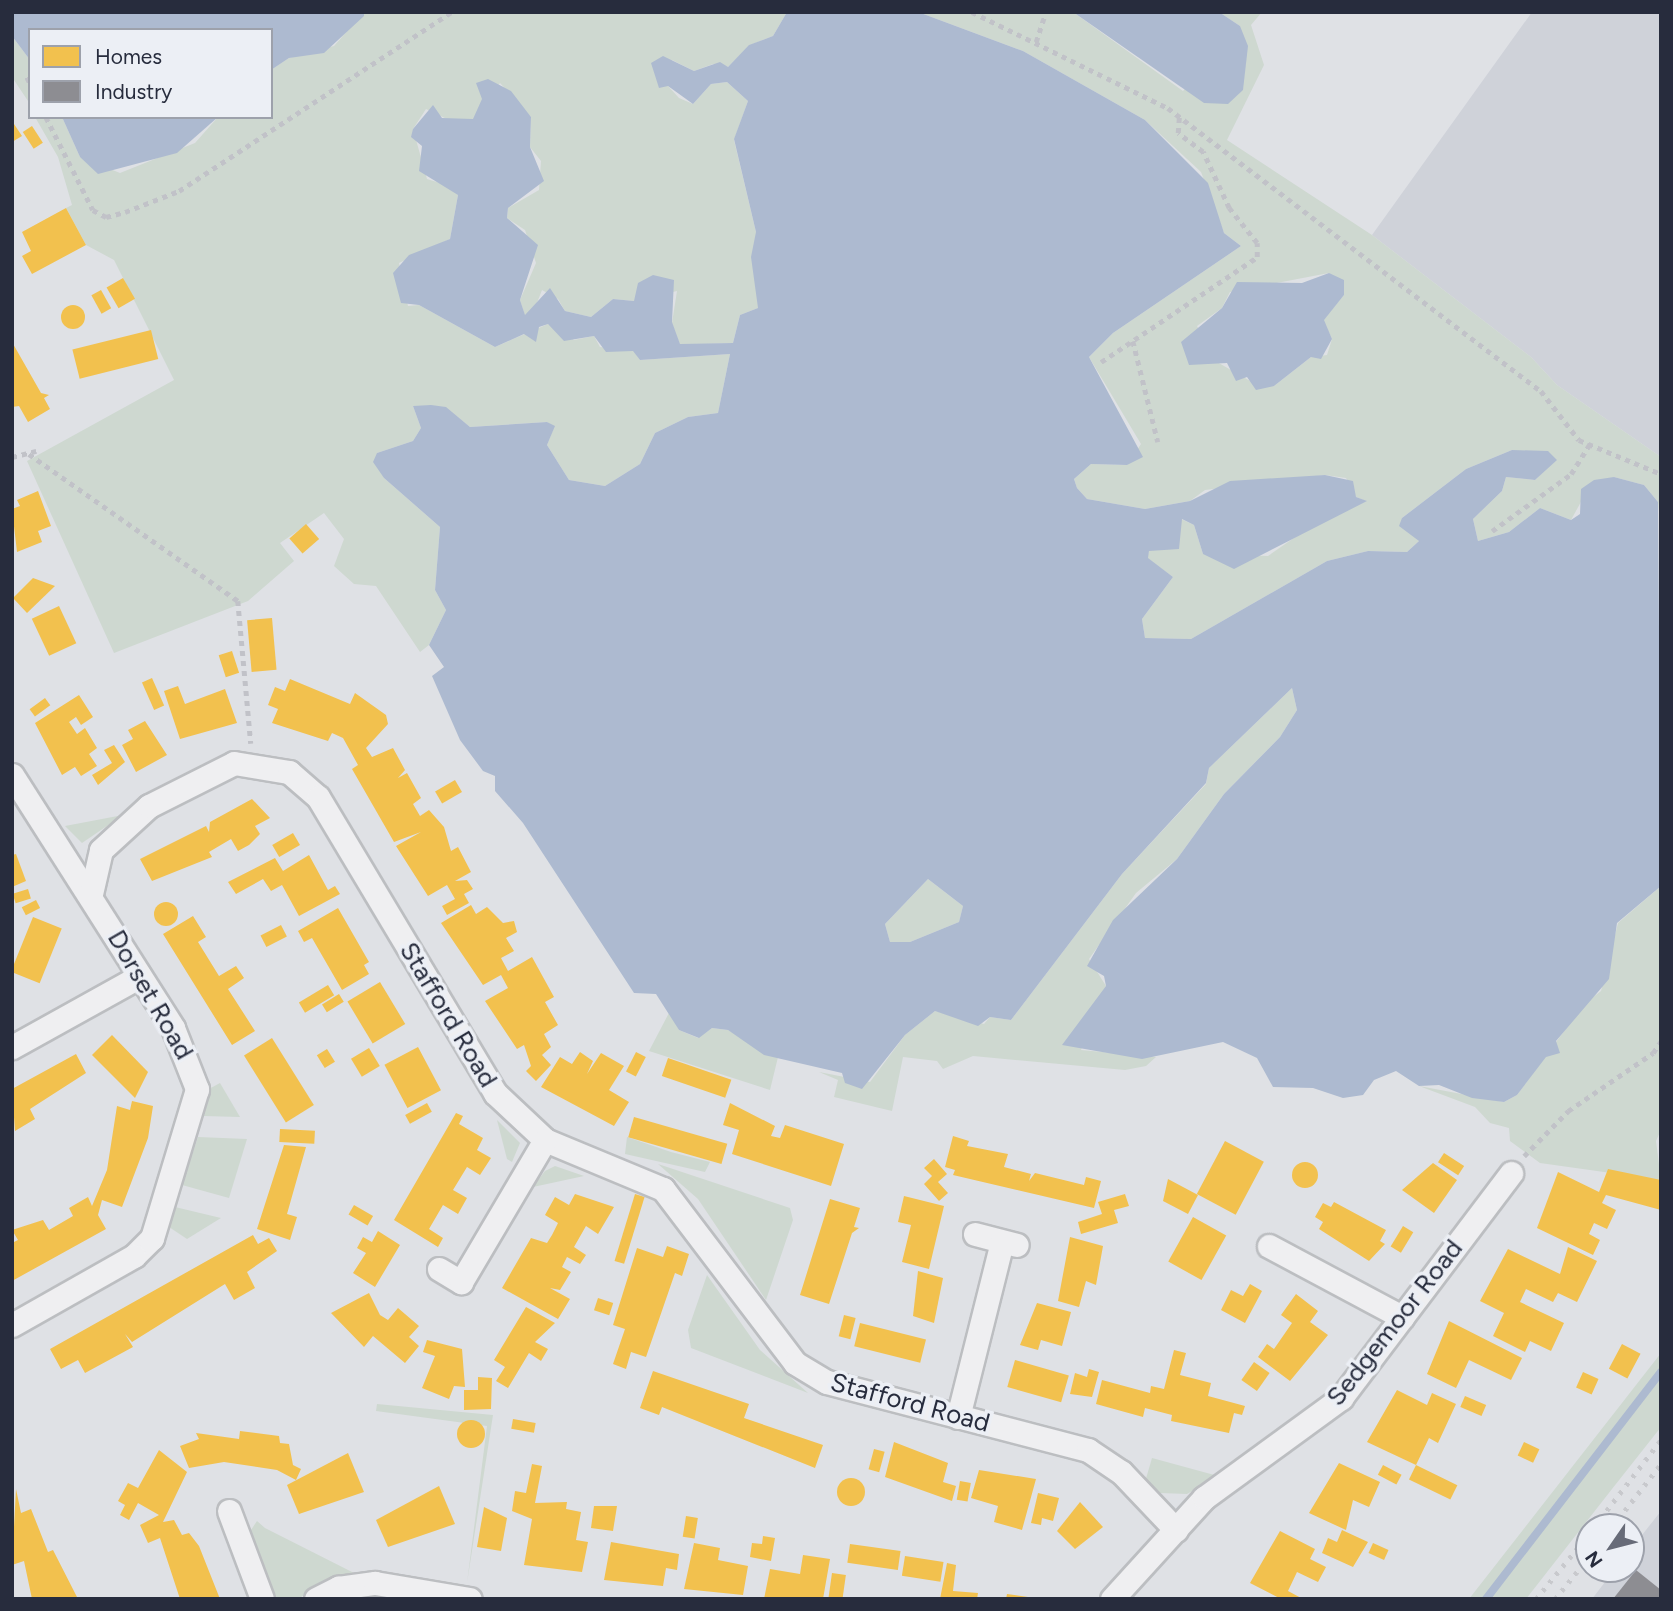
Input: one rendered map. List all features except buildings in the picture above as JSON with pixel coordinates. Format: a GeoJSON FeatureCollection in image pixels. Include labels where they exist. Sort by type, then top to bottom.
{"type":"FeatureCollection","features":[{"type":"Feature","properties":{"kind":"street","name":"Stafford Road"},"geometry":{"type":"LineString","coordinates":[[91,894],[101,850],[127,821],[224,766],[253,762],[289,772],[318,797],[485,1081],[545,1140],[663,1189],[781,1349],[809,1374],[1107,1458],[1176,1530]]}},
{"type":"Feature","properties":{"kind":"street","name":"Dorset Road"},"geometry":{"type":"LineString","coordinates":[[12,775],[91,894],[188,1057],[197,1088],[162,1217],[134,1256],[12,1325]]}},
{"type":"Feature","properties":{"kind":"street"},"geometry":{"type":"LineString","coordinates":[[12,1047],[140,976]]}},
{"type":"Feature","properties":{"kind":"street"},"geometry":{"type":"LineString","coordinates":[[439,1269],[470,1288],[545,1140]]}},
{"type":"Feature","properties":{"kind":"street","name":"Sedgemoor Road"},"geometry":{"type":"LineString","coordinates":[[1112,1599],[1219,1485],[1341,1398],[1511,1173]]}},
{"type":"Feature","properties":{"kind":"street"},"geometry":{"type":"LineString","coordinates":[[958,1417],[1009,1243],[975,1234]]}},
{"type":"Feature","properties":{"kind":"street"},"geometry":{"type":"LineString","coordinates":[[1269,1246],[1402,1317]]}},
{"type":"Feature","properties":{"kind":"street"},"geometry":{"type":"LineString","coordinates":[[229,1511],[262,1599]]}},
{"type":"Feature","properties":{"kind":"street"},"geometry":{"type":"LineString","coordinates":[[316,1599],[366,1583],[470,1599]]}},
{"type":"Feature","properties":{"kind":"path"},"geometry":{"type":"LineString","coordinates":[[47,119],[93,210],[106,216],[125,212],[179,191],[451,12]]}},
{"type":"Feature","properties":{"kind":"path"},"geometry":{"type":"LineString","coordinates":[[972,12],[1036,42],[1179,117],[1541,391],[1562,423],[1590,444],[1661,474]]}},
{"type":"Feature","properties":{"kind":"path"},"geometry":{"type":"LineString","coordinates":[[1036,42],[1044,17]]}},
{"type":"Feature","properties":{"kind":"path"},"geometry":{"type":"LineString","coordinates":[[1101,362],[1257,257],[1257,243],[1229,208],[1203,152],[1178,133],[1179,117]]}},
{"type":"Feature","properties":{"kind":"path"},"geometry":{"type":"LineString","coordinates":[[1133,340],[1158,442]]}},
{"type":"Feature","properties":{"kind":"path"},"geometry":{"type":"LineString","coordinates":[[1492,531],[1571,474],[1590,444]]}},
{"type":"Feature","properties":{"kind":"path"},"geometry":{"type":"LineString","coordinates":[[12,457],[36,451]]}},
{"type":"Feature","properties":{"kind":"path"},"geometry":{"type":"LineString","coordinates":[[29,454],[238,601],[253,762]]}},
{"type":"Feature","properties":{"kind":"path"},"geometry":{"type":"LineString","coordinates":[[1511,1173],[1536,1140],[1661,1041]]}},
{"type":"Feature","properties":{"kind":"shaded area"},"geometry":{"type":"Polygon","coordinates":[[[364,12],[787,12],[773,36],[750,45],[728,67],[713,64],[694,71],[672,60],[668,86],[679,98],[693,104],[711,84],[727,82],[748,101],[734,140],[756,232],[758,308],[740,315],[733,343],[680,345],[672,323],[677,291],[634,301],[613,299],[591,317],[565,311],[558,299],[542,290],[533,313],[525,316],[520,300],[536,263],[525,230],[507,218],[508,208],[539,190],[541,161],[530,147],[531,117],[500,83],[473,120],[449,120],[426,109],[413,129],[427,179],[453,187],[458,195],[450,239],[399,263],[408,306],[419,305],[495,347],[548,324],[574,340],[594,336],[600,347],[634,351],[640,360],[730,354],[718,413],[688,417],[655,433],[640,464],[605,486],[569,480],[547,445],[554,427],[547,422],[470,427],[445,407],[413,406],[421,428],[413,441],[377,453],[384,478],[440,527],[435,590],[446,610],[429,645],[420,652],[376,586],[354,584],[334,566],[344,539],[324,513],[280,543],[294,561],[248,601],[114,653],[27,461],[174,380],[114,260],[86,245],[66,208],[72,205],[58,157],[36,119],[63,119],[80,157],[120,173],[195,143],[216,119],[273,119],[273,69],[289,58],[334,46],[364,12]]]}},
{"type":"Feature","properties":{"kind":"shaded area"},"geometry":{"type":"Polygon","coordinates":[[[918,12],[1073,12],[1183,91],[1240,26],[1219,12],[1262,12],[1251,25],[1264,65],[1227,140],[1372,235],[1531,357],[1557,385],[1661,457],[1661,531],[1658,502],[1644,485],[1614,477],[1582,500],[1571,520],[1540,508],[1509,532],[1478,541],[1473,519],[1502,491],[1506,477],[1535,480],[1556,460],[1512,450],[1466,469],[1402,518],[1419,541],[1407,552],[1368,551],[1327,561],[1191,639],[1145,638],[1142,619],[1173,577],[1147,558],[1149,551],[1179,532],[1181,519],[1194,525],[1203,554],[1268,556],[1317,522],[1366,501],[1356,497],[1346,478],[1325,475],[1205,490],[1190,501],[1145,509],[1087,499],[1077,488],[1074,479],[1091,464],[1127,465],[1141,444],[1089,357],[1113,333],[1241,246],[1224,233],[1201,172],[1145,120],[1023,51],[918,12]],[[1329,273],[1230,292],[1222,308],[1197,326],[1217,362],[1252,382],[1274,386],[1311,357],[1327,355],[1332,339],[1323,320],[1344,295],[1329,273]]]}},
{"type":"Feature","properties":{"kind":"shaded area"},"geometry":{"type":"Polygon","coordinates":[[[1532,12],[1661,12],[1661,457],[1557,385],[1531,357],[1372,235],[1532,12]]]}},
{"type":"Feature","properties":{"kind":"shaded area"},"geometry":{"type":"Polygon","coordinates":[[[12,36],[28,57],[28,101],[12,77],[12,36]]]}},
{"type":"Feature","properties":{"kind":"shaded area"},"geometry":{"type":"Polygon","coordinates":[[[1292,688],[1297,710],[1280,737],[1224,794],[1177,859],[1136,893],[1089,959],[1106,986],[1081,1050],[1156,1057],[1146,1066],[1125,1070],[973,1056],[943,1069],[937,1061],[903,1057],[892,1111],[834,1097],[838,1080],[819,1072],[870,1082],[905,1035],[935,1011],[984,1024],[990,1017],[1011,1020],[1122,874],[1206,784],[1209,768],[1292,688]]]}},
{"type":"Feature","properties":{"kind":"shaded area"},"geometry":{"type":"Polygon","coordinates":[[[123,815],[82,843],[65,826],[123,815]]]}},
{"type":"Feature","properties":{"kind":"shaded area"},"geometry":{"type":"Polygon","coordinates":[[[928,879],[963,906],[959,922],[910,942],[890,942],[885,924],[928,879]]]}},
{"type":"Feature","properties":{"kind":"shaded area"},"geometry":{"type":"Polygon","coordinates":[[[1661,886],[1661,1130],[1656,1141],[1661,1180],[1540,1163],[1510,1141],[1509,1128],[1490,1123],[1475,1107],[1419,1086],[1504,1102],[1517,1095],[1584,1004],[1601,991],[1618,923],[1661,886]]]}},
{"type":"Feature","properties":{"kind":"shaded area"},"geometry":{"type":"Polygon","coordinates":[[[670,1011],[679,1030],[698,1038],[712,1028],[728,1030],[778,1057],[770,1090],[649,1051],[670,1011]]]}},
{"type":"Feature","properties":{"kind":"shaded area"},"geometry":{"type":"Polygon","coordinates":[[[220,1083],[240,1117],[203,1116],[207,1090],[220,1083]]]}},
{"type":"Feature","properties":{"kind":"shaded area"},"geometry":{"type":"Polygon","coordinates":[[[497,1120],[520,1143],[512,1162],[507,1159],[497,1120]]]}},
{"type":"Feature","properties":{"kind":"shaded area"},"geometry":{"type":"Polygon","coordinates":[[[198,1137],[247,1139],[229,1198],[182,1185],[198,1137]]]}},
{"type":"Feature","properties":{"kind":"shaded area"},"geometry":{"type":"Polygon","coordinates":[[[627,1137],[710,1162],[705,1172],[625,1154],[627,1137]]]}},
{"type":"Feature","properties":{"kind":"shaded area"},"geometry":{"type":"Polygon","coordinates":[[[658,1164],[790,1208],[793,1220],[766,1300],[698,1199],[658,1164]]]}},
{"type":"Feature","properties":{"kind":"shaded area"},"geometry":{"type":"Polygon","coordinates":[[[555,1166],[584,1176],[533,1187],[545,1171],[555,1166]]]}},
{"type":"Feature","properties":{"kind":"shaded area"},"geometry":{"type":"Polygon","coordinates":[[[175,1207],[221,1218],[187,1239],[169,1227],[175,1207]]]}},
{"type":"Feature","properties":{"kind":"shaded area"},"geometry":{"type":"Polygon","coordinates":[[[707,1275],[760,1350],[808,1393],[691,1348],[688,1330],[707,1275]]]}},
{"type":"Feature","properties":{"kind":"shaded area"},"geometry":{"type":"Polygon","coordinates":[[[1661,1353],[1661,1427],[1594,1513],[1575,1513],[1575,1537],[1526,1599],[1469,1599],[1661,1353]]]}},
{"type":"Feature","properties":{"kind":"shaded area"},"geometry":{"type":"Polygon","coordinates":[[[377,1404],[493,1415],[467,1583],[487,1426],[376,1411],[377,1404]]]}},
{"type":"Feature","properties":{"kind":"shaded area"},"geometry":{"type":"Polygon","coordinates":[[[1152,1458],[1218,1476],[1187,1494],[1160,1493],[1145,1482],[1152,1458]]]}},
{"type":"Feature","properties":{"kind":"shaded area"},"geometry":{"type":"Polygon","coordinates":[[[1661,1511],[1661,1599],[1592,1599],[1604,1583],[1645,1583],[1645,1531],[1661,1511]]]}},
{"type":"Feature","properties":{"kind":"shaded area"},"geometry":{"type":"Polygon","coordinates":[[[257,1521],[265,1528],[356,1574],[330,1578],[298,1599],[271,1599],[249,1533],[257,1521]]]}},
{"type":"Feature","properties":{"kind":"water"},"geometry":{"type":"Polygon","coordinates":[[[12,12],[364,12],[364,16],[324,53],[289,58],[273,69],[273,28],[28,28],[28,57],[12,36],[12,12]]]}},
{"type":"Feature","properties":{"kind":"water"},"geometry":{"type":"Polygon","coordinates":[[[787,12],[918,12],[1023,51],[1145,120],[1208,183],[1224,233],[1241,246],[1113,333],[1089,357],[1143,457],[1127,465],[1091,464],[1074,479],[1077,488],[1087,499],[1145,509],[1190,501],[1230,481],[1325,475],[1353,481],[1356,497],[1367,501],[1234,569],[1203,554],[1194,525],[1182,519],[1179,549],[1149,551],[1148,558],[1173,577],[1142,619],[1145,638],[1191,639],[1327,561],[1368,551],[1407,552],[1419,541],[1399,526],[1402,518],[1466,469],[1512,450],[1548,451],[1557,460],[1535,480],[1506,477],[1502,491],[1473,519],[1478,541],[1509,532],[1540,508],[1571,520],[1580,514],[1581,489],[1594,480],[1614,477],[1644,485],[1658,502],[1661,886],[1617,923],[1609,979],[1556,1041],[1560,1053],[1546,1057],[1517,1095],[1504,1102],[1472,1098],[1439,1085],[1419,1086],[1396,1071],[1374,1080],[1363,1095],[1343,1098],[1313,1088],[1273,1087],[1257,1058],[1223,1042],[1142,1059],[1062,1045],[1106,986],[1104,976],[1087,966],[1113,920],[1177,859],[1224,794],[1280,737],[1297,710],[1292,688],[1209,768],[1206,783],[1122,874],[1011,1020],[990,1017],[978,1026],[935,1011],[905,1035],[862,1089],[845,1083],[842,1073],[764,1055],[728,1030],[712,1028],[699,1038],[679,1030],[656,994],[634,993],[523,823],[495,791],[495,776],[483,771],[460,740],[432,676],[444,667],[429,645],[446,610],[435,590],[440,527],[384,478],[373,462],[377,453],[413,441],[421,428],[413,406],[431,405],[446,407],[470,427],[547,422],[555,426],[547,445],[569,480],[605,486],[640,464],[655,433],[688,417],[718,413],[730,354],[640,360],[633,351],[606,352],[594,336],[564,341],[548,324],[539,327],[536,342],[524,334],[495,347],[419,305],[401,303],[393,273],[409,255],[450,239],[458,195],[419,171],[422,146],[411,137],[413,129],[433,105],[442,118],[473,119],[482,99],[476,83],[488,79],[511,91],[531,117],[530,147],[544,181],[508,208],[507,218],[538,245],[520,300],[525,315],[550,288],[565,311],[591,317],[613,299],[634,301],[638,283],[653,275],[674,280],[672,322],[680,344],[733,343],[740,315],[758,308],[751,257],[756,232],[734,139],[748,101],[727,82],[711,84],[693,104],[668,86],[659,88],[651,63],[663,56],[694,71],[720,62],[728,67],[749,45],[773,36],[787,12]],[[928,879],[885,924],[890,942],[910,942],[959,922],[963,906],[928,879]]]}},
{"type":"Feature","properties":{"kind":"water"},"geometry":{"type":"Polygon","coordinates":[[[1073,12],[1219,12],[1240,26],[1248,46],[1243,90],[1228,104],[1204,103],[1073,12]]]}},
{"type":"Feature","properties":{"kind":"water"},"geometry":{"type":"Polygon","coordinates":[[[63,119],[216,119],[177,153],[98,174],[80,157],[63,119]]]}},
{"type":"Feature","properties":{"kind":"water"},"geometry":{"type":"Polygon","coordinates":[[[1329,273],[1344,280],[1344,295],[1324,320],[1332,339],[1321,359],[1311,357],[1274,386],[1256,390],[1247,377],[1236,381],[1227,363],[1189,365],[1181,342],[1222,308],[1237,282],[1302,283],[1329,273]]]}},
{"type":"Feature","properties":{"kind":"waterway"},"geometry":{"type":"LineString","coordinates":[[1486,1599],[1661,1372]]}},
{"type":"Feature","properties":{"kind":"railway"},"geometry":{"type":"LineString","coordinates":[[1605,1513],[1661,1440]]}},
{"type":"Feature","properties":{"kind":"railway"},"geometry":{"type":"LineString","coordinates":[[1623,1513],[1661,1464]]}},
{"type":"Feature","properties":{"kind":"railway"},"geometry":{"type":"LineString","coordinates":[[1536,1599],[1575,1551]]}},
{"type":"Feature","properties":{"kind":"railway"},"geometry":{"type":"LineString","coordinates":[[1555,1599],[1575,1574]]}}]}
